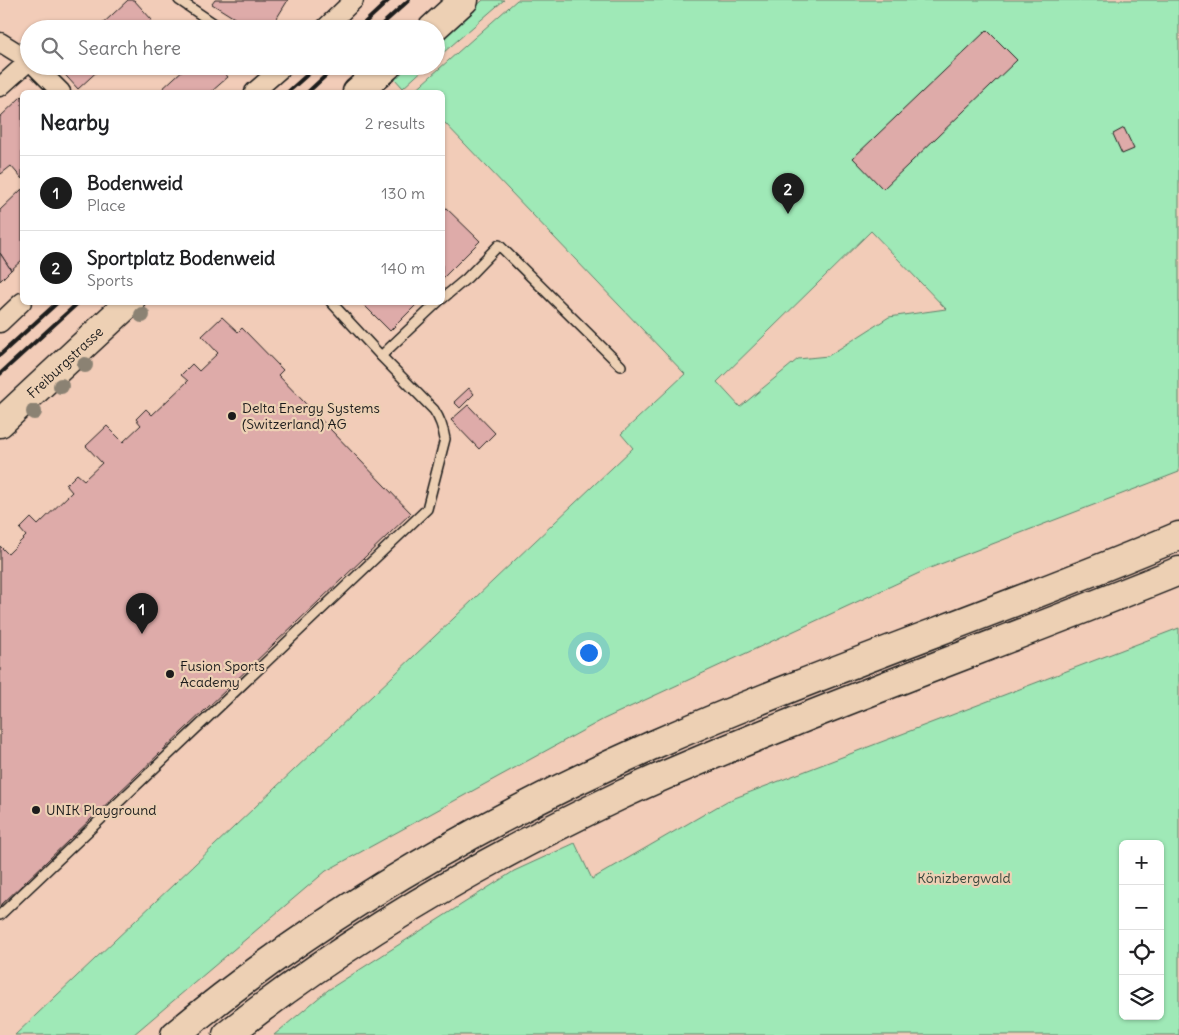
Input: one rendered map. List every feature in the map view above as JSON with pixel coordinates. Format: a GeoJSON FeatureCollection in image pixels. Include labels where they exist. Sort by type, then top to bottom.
{"type":"FeatureCollection","features":[{"type":"Feature","properties":{"kind":"main road"},"geometry":{"type":"LineString","coordinates":[[442,20],[464,0]]}},
{"type":"Feature","properties":{"kind":"main road"},"geometry":{"type":"LineString","coordinates":[[360,90],[377,75]]}},
{"type":"Feature","properties":{"kind":"main road","name":"Freiburgstrasse"},"geometry":{"type":"LineString","coordinates":[[0,423],[127,305]]}},
{"type":"Feature","properties":{"kind":"main road"},"geometry":{"type":"LineString","coordinates":[[175,1035],[241,983],[333,918],[430,858],[544,796],[655,744],[771,696],[1179,536]]}},
{"type":"Feature","properties":{"kind":"main road"},"geometry":{"type":"LineString","coordinates":[[227,1035],[297,982],[397,915],[557,826],[722,751],[1179,571]]}},
{"type":"Feature","properties":{"kind":"street"},"geometry":{"type":"LineString","coordinates":[[333,20],[354,0]]}},
{"type":"Feature","properties":{"kind":"street"},"geometry":{"type":"LineString","coordinates":[[0,42],[20,55]]}},
{"type":"Feature","properties":{"kind":"street"},"geometry":{"type":"LineString","coordinates":[[0,87],[20,69]]}},
{"type":"Feature","properties":{"kind":"street"},"geometry":{"type":"LineString","coordinates":[[44,75],[59,90]]}},
{"type":"Feature","properties":{"kind":"street"},"geometry":{"type":"LineString","coordinates":[[256,90],[272,75]]}},
{"type":"Feature","properties":{"kind":"street"},"geometry":{"type":"LineString","coordinates":[[0,323],[20,304]]}},
{"type":"Feature","properties":{"kind":"lane"},"geometry":{"type":"LineString","coordinates":[[179,0],[209,20]]}},
{"type":"Feature","properties":{"kind":"lane"},"geometry":{"type":"LineString","coordinates":[[445,296],[467,278],[499,245],[621,366]]}},
{"type":"Feature","properties":{"kind":"lane"},"geometry":{"type":"LineString","coordinates":[[0,915],[427,509],[445,439],[444,429],[440,420],[434,410],[334,305]]}},
{"type":"Feature","properties":{"kind":"lane"},"geometry":{"type":"LineString","coordinates":[[381,356],[435,305]]}},
{"type":"Feature","properties":{"kind":"green space"},"geometry":{"type":"Polygon","coordinates":[[[483,0],[504,0],[445,51],[445,34],[483,0]]]}},
{"type":"Feature","properties":{"kind":"green space"},"geometry":{"type":"Polygon","coordinates":[[[517,0],[1179,0],[1179,472],[930,568],[604,719],[326,871],[133,1035],[15,1035],[633,448],[621,434],[685,374],[445,123],[445,90],[415,90],[432,75],[445,75],[445,64],[517,0]],[[871,231],[717,382],[740,407],[798,359],[828,356],[889,317],[946,309],[871,231]]]}},
{"type":"Feature","properties":{"kind":"green space"},"geometry":{"type":"Polygon","coordinates":[[[399,75],[417,75],[403,88],[395,79],[399,75]]]}},
{"type":"Feature","properties":{"kind":"green space","name":"Könizbergwald"},"geometry":{"type":"Polygon","coordinates":[[[1179,628],[1179,1035],[274,1035],[328,990],[514,871],[575,843],[592,879],[727,801],[1179,628]]]}},
{"type":"Feature","properties":{"kind":"building"},"geometry":{"type":"Polygon","coordinates":[[[128,0],[134,0],[152,20],[107,20],[128,0]]]}},
{"type":"Feature","properties":{"kind":"building"},"geometry":{"type":"Polygon","coordinates":[[[215,0],[288,0],[276,20],[238,20],[212,4],[215,0]]]}},
{"type":"Feature","properties":{"kind":"building"},"geometry":{"type":"Polygon","coordinates":[[[987,30],[1017,60],[883,189],[853,158],[987,30]]]}},
{"type":"Feature","properties":{"kind":"building"},"geometry":{"type":"Polygon","coordinates":[[[65,75],[93,75],[78,89],[65,75]]]}},
{"type":"Feature","properties":{"kind":"building"},"geometry":{"type":"Polygon","coordinates":[[[177,75],[226,75],[228,77],[213,90],[161,90],[177,75]]]}},
{"type":"Feature","properties":{"kind":"building"},"geometry":{"type":"Polygon","coordinates":[[[20,98],[20,177],[11,166],[0,173],[0,117],[20,98]]]}},
{"type":"Feature","properties":{"kind":"building"},"geometry":{"type":"Polygon","coordinates":[[[1124,128],[1134,149],[1122,154],[1113,134],[1124,128]]]}},
{"type":"Feature","properties":{"kind":"building"},"geometry":{"type":"Polygon","coordinates":[[[20,191],[20,262],[11,270],[0,253],[0,210],[20,191]]]}},
{"type":"Feature","properties":{"kind":"building"},"geometry":{"type":"Polygon","coordinates":[[[445,207],[480,241],[445,276],[445,207]]]}},
{"type":"Feature","properties":{"kind":"building"},"geometry":{"type":"Polygon","coordinates":[[[0,253],[11,270],[0,281],[0,253]]]}},
{"type":"Feature","properties":{"kind":"building"},"geometry":{"type":"Polygon","coordinates":[[[364,305],[416,305],[390,331],[364,305]]]}},
{"type":"Feature","properties":{"kind":"building"},"geometry":{"type":"Polygon","coordinates":[[[222,317],[238,332],[242,328],[283,370],[278,375],[411,513],[0,906],[0,546],[8,554],[26,536],[20,529],[31,518],[38,525],[72,492],[66,485],[77,474],[84,480],[102,463],[86,446],[107,426],[123,442],[141,425],[136,419],[146,409],[152,415],[188,381],[181,375],[192,364],[199,371],[218,353],[202,336],[222,317]]]}},
{"type":"Feature","properties":{"kind":"building"},"geometry":{"type":"Polygon","coordinates":[[[469,388],[474,394],[460,408],[454,402],[469,388]]]}},
{"type":"Feature","properties":{"kind":"building"},"geometry":{"type":"Polygon","coordinates":[[[468,405],[495,433],[479,449],[451,420],[468,405]]]}},
{"type":"Feature","properties":{"kind":"railway"},"geometry":{"type":"LineString","coordinates":[[368,20],[389,0]]}},
{"type":"Feature","properties":{"kind":"railway"},"geometry":{"type":"LineString","coordinates":[[387,20],[409,0]]}},
{"type":"Feature","properties":{"kind":"railway"},"geometry":{"type":"LineString","coordinates":[[290,90],[307,75]]}},
{"type":"Feature","properties":{"kind":"railway"},"geometry":{"type":"LineString","coordinates":[[310,90],[326,75]]}},
{"type":"Feature","properties":{"kind":"railway"},"geometry":{"type":"LineString","coordinates":[[0,355],[55,305]]}},
{"type":"Feature","properties":{"kind":"railway"},"geometry":{"type":"LineString","coordinates":[[0,374],[76,305]]}},
{"type":"Feature","properties":{"kind":"place","name":"Sportplatz Bodenweid"},"geometry":{"type":"Point","coordinates":[788,214]}},
{"type":"Feature","properties":{"kind":"place","name":"Delta Energy Systems (Switzerland) AG"},"geometry":{"type":"Point","coordinates":[232,416]}},
{"type":"Feature","properties":{"kind":"place","name":"Bodenweid"},"geometry":{"type":"Point","coordinates":[142,634]}},
{"type":"Feature","properties":{"kind":"place","name":"Fusion Sports Academy"},"geometry":{"type":"Point","coordinates":[170,674]}},
{"type":"Feature","properties":{"kind":"place","name":"UNIK Playground"},"geometry":{"type":"Point","coordinates":[36,810]}}]}
